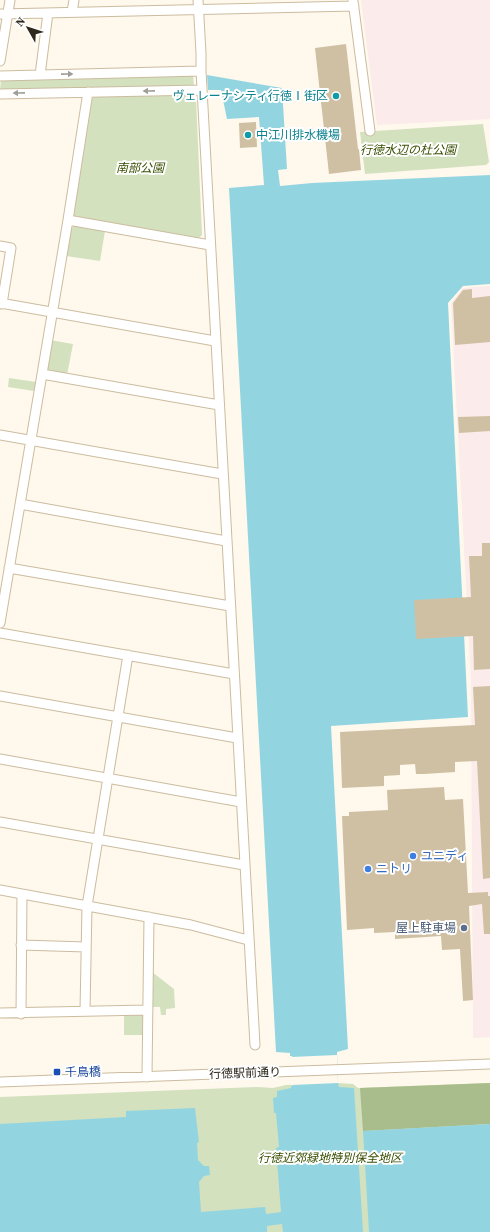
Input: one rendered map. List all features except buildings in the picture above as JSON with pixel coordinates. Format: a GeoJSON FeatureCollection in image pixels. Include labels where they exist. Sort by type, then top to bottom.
{"type":"FeatureCollection","features":[{"type":"Feature","properties":{"kind":"street"},"geometry":{"type":"LineString","coordinates":[[0,61],[4,14],[10,0]]}},
{"type":"Feature","properties":{"kind":"street"},"geometry":{"type":"LineString","coordinates":[[72,12],[74,0]]}},
{"type":"Feature","properties":{"kind":"street"},"geometry":{"type":"LineString","coordinates":[[198,0],[218,405],[254,1045]]}},
{"type":"Feature","properties":{"kind":"street"},"geometry":{"type":"LineString","coordinates":[[4,14],[199,10],[353,3],[370,131]]}},
{"type":"Feature","properties":{"kind":"street"},"geometry":{"type":"LineString","coordinates":[[40,75],[48,13]]}},
{"type":"Feature","properties":{"kind":"street"},"geometry":{"type":"LineString","coordinates":[[0,76],[201,71]]}},
{"type":"Feature","properties":{"kind":"street"},"geometry":{"type":"LineString","coordinates":[[0,94],[202,90]]}},
{"type":"Feature","properties":{"kind":"street"},"geometry":{"type":"LineString","coordinates":[[0,623],[88,92]]}},
{"type":"Feature","properties":{"kind":"street"},"geometry":{"type":"LineString","coordinates":[[68,220],[210,245]]}},
{"type":"Feature","properties":{"kind":"street"},"geometry":{"type":"LineString","coordinates":[[0,246],[11,248],[1,304],[215,341]]}},
{"type":"Feature","properties":{"kind":"street"},"geometry":{"type":"LineString","coordinates":[[42,374],[218,405]]}},
{"type":"Feature","properties":{"kind":"street"},"geometry":{"type":"LineString","coordinates":[[0,435],[222,474]]}},
{"type":"Feature","properties":{"kind":"street"},"geometry":{"type":"LineString","coordinates":[[20,504],[226,541]]}},
{"type":"Feature","properties":{"kind":"street"},"geometry":{"type":"LineString","coordinates":[[9,568],[230,606]]}},
{"type":"Feature","properties":{"kind":"street"},"geometry":{"type":"LineString","coordinates":[[0,633],[234,674]]}},
{"type":"Feature","properties":{"kind":"street"},"geometry":{"type":"LineString","coordinates":[[85,1011],[87,906],[128,655]]}},
{"type":"Feature","properties":{"kind":"street"},"geometry":{"type":"LineString","coordinates":[[0,696],[237,738]]}},
{"type":"Feature","properties":{"kind":"street"},"geometry":{"type":"LineString","coordinates":[[0,759],[241,802]]}},
{"type":"Feature","properties":{"kind":"street"},"geometry":{"type":"LineString","coordinates":[[0,822],[244,865]]}},
{"type":"Feature","properties":{"kind":"street"},"geometry":{"type":"LineString","coordinates":[[0,890],[191,925],[248,940]]}},
{"type":"Feature","properties":{"kind":"street"},"geometry":{"type":"LineString","coordinates":[[20,1014],[22,894]]}},
{"type":"Feature","properties":{"kind":"street"},"geometry":{"type":"LineString","coordinates":[[147,1077],[149,917]]}},
{"type":"Feature","properties":{"kind":"street"},"geometry":{"type":"LineString","coordinates":[[21,945],[86,947]]}},
{"type":"Feature","properties":{"kind":"street"},"geometry":{"type":"LineString","coordinates":[[0,1013],[20,1014],[148,1010]]}},
{"type":"Feature","properties":{"kind":"street","name":"行徳駅前通り"},"geometry":{"type":"LineString","coordinates":[[0,1082],[490,1064]]}},
{"type":"Feature","properties":{"kind":"shaded area"},"geometry":{"type":"Polygon","coordinates":[[[361,0],[490,0],[490,119],[377,125],[361,0]]]}},
{"type":"Feature","properties":{"kind":"shaded area"},"geometry":{"type":"Polygon","coordinates":[[[490,286],[490,1037],[473,1038],[471,679],[451,303],[463,288],[490,286]]]}},
{"type":"Feature","properties":{"kind":"green space"},"geometry":{"type":"Polygon","coordinates":[[[193,74],[194,88],[0,90],[1,80],[193,74]]]}},
{"type":"Feature","properties":{"kind":"green space","name":"南部公園"},"geometry":{"type":"Polygon","coordinates":[[[189,93],[196,99],[202,235],[199,238],[76,218],[72,213],[90,100],[95,95],[189,93]]]}},
{"type":"Feature","properties":{"kind":"green space","name":"行徳水辺の杜公園"},"geometry":{"type":"Polygon","coordinates":[[[483,124],[489,162],[486,165],[365,174],[360,132],[483,124]]]}},
{"type":"Feature","properties":{"kind":"green space"},"geometry":{"type":"Polygon","coordinates":[[[74,226],[105,231],[100,261],[66,256],[71,229],[74,226]]]}},
{"type":"Feature","properties":{"kind":"green space"},"geometry":{"type":"Polygon","coordinates":[[[50,340],[73,344],[67,375],[48,371],[45,368],[50,340]]]}},
{"type":"Feature","properties":{"kind":"green space"},"geometry":{"type":"Polygon","coordinates":[[[9,378],[36,382],[34,391],[8,387],[9,378]]]}},
{"type":"Feature","properties":{"kind":"green space"},"geometry":{"type":"Polygon","coordinates":[[[152,972],[174,989],[175,1008],[166,1009],[166,1015],[161,1015],[160,1007],[153,1007],[152,972]]]}},
{"type":"Feature","properties":{"kind":"green space"},"geometry":{"type":"Polygon","coordinates":[[[124,1013],[143,1013],[143,1035],[124,1035],[124,1013]]]}},
{"type":"Feature","properties":{"kind":"green space","name":"行徳近郊緑地特別保全地区"},"geometry":{"type":"Polygon","coordinates":[[[338,1083],[353,1084],[358,1088],[490,1083],[490,1232],[0,1232],[0,1097],[258,1087],[273,1088],[286,1085],[338,1083]]]}},
{"type":"Feature","properties":{"kind":"green space"},"geometry":{"type":"Polygon","coordinates":[[[490,1083],[490,1124],[363,1131],[360,1088],[490,1083]]]}},
{"type":"Feature","properties":{"kind":"water"},"geometry":{"type":"Polygon","coordinates":[[[207,75],[282,88],[287,169],[278,170],[280,186],[312,183],[490,175],[490,284],[463,286],[448,303],[468,717],[331,726],[348,1049],[337,1052],[338,1083],[339,1087],[354,1088],[363,1232],[283,1232],[282,1224],[267,1226],[267,1232],[0,1232],[0,1124],[126,1117],[126,1111],[195,1108],[199,1142],[197,1143],[198,1160],[204,1166],[209,1166],[210,1175],[204,1176],[199,1182],[201,1212],[265,1207],[266,1214],[281,1212],[276,1148],[279,1147],[273,1098],[277,1097],[277,1091],[291,1088],[291,1086],[293,1086],[292,1056],[290,1056],[290,1053],[276,1052],[229,188],[264,185],[259,117],[227,119],[221,90],[208,90],[207,75]]]}},
{"type":"Feature","properties":{"kind":"water"},"geometry":{"type":"Polygon","coordinates":[[[490,1124],[490,1232],[369,1232],[363,1131],[490,1124]]]}},
{"type":"Feature","properties":{"kind":"pier"},"geometry":{"type":"Polygon","coordinates":[[[337,1055],[338,1083],[292,1085],[291,1057],[337,1055]]]}},
{"type":"Feature","properties":{"kind":"place","name":"ヴェレーナシティ行徳Ⅰ街区"},"geometry":{"type":"Point","coordinates":[336,96]}},
{"type":"Feature","properties":{"kind":"place","name":"中江川排水機場"},"geometry":{"type":"Point","coordinates":[248,135]}},
{"type":"Feature","properties":{"kind":"place","name":"ユニディ"},"geometry":{"type":"Point","coordinates":[413,856]}},
{"type":"Feature","properties":{"kind":"place","name":"ニトリ"},"geometry":{"type":"Point","coordinates":[368,869]}},
{"type":"Feature","properties":{"kind":"place","name":"屋上駐車場"},"geometry":{"type":"Point","coordinates":[464,928]}},
{"type":"Feature","properties":{"kind":"place","name":"千鳥橋"},"geometry":{"type":"Point","coordinates":[57,1072]}}]}
